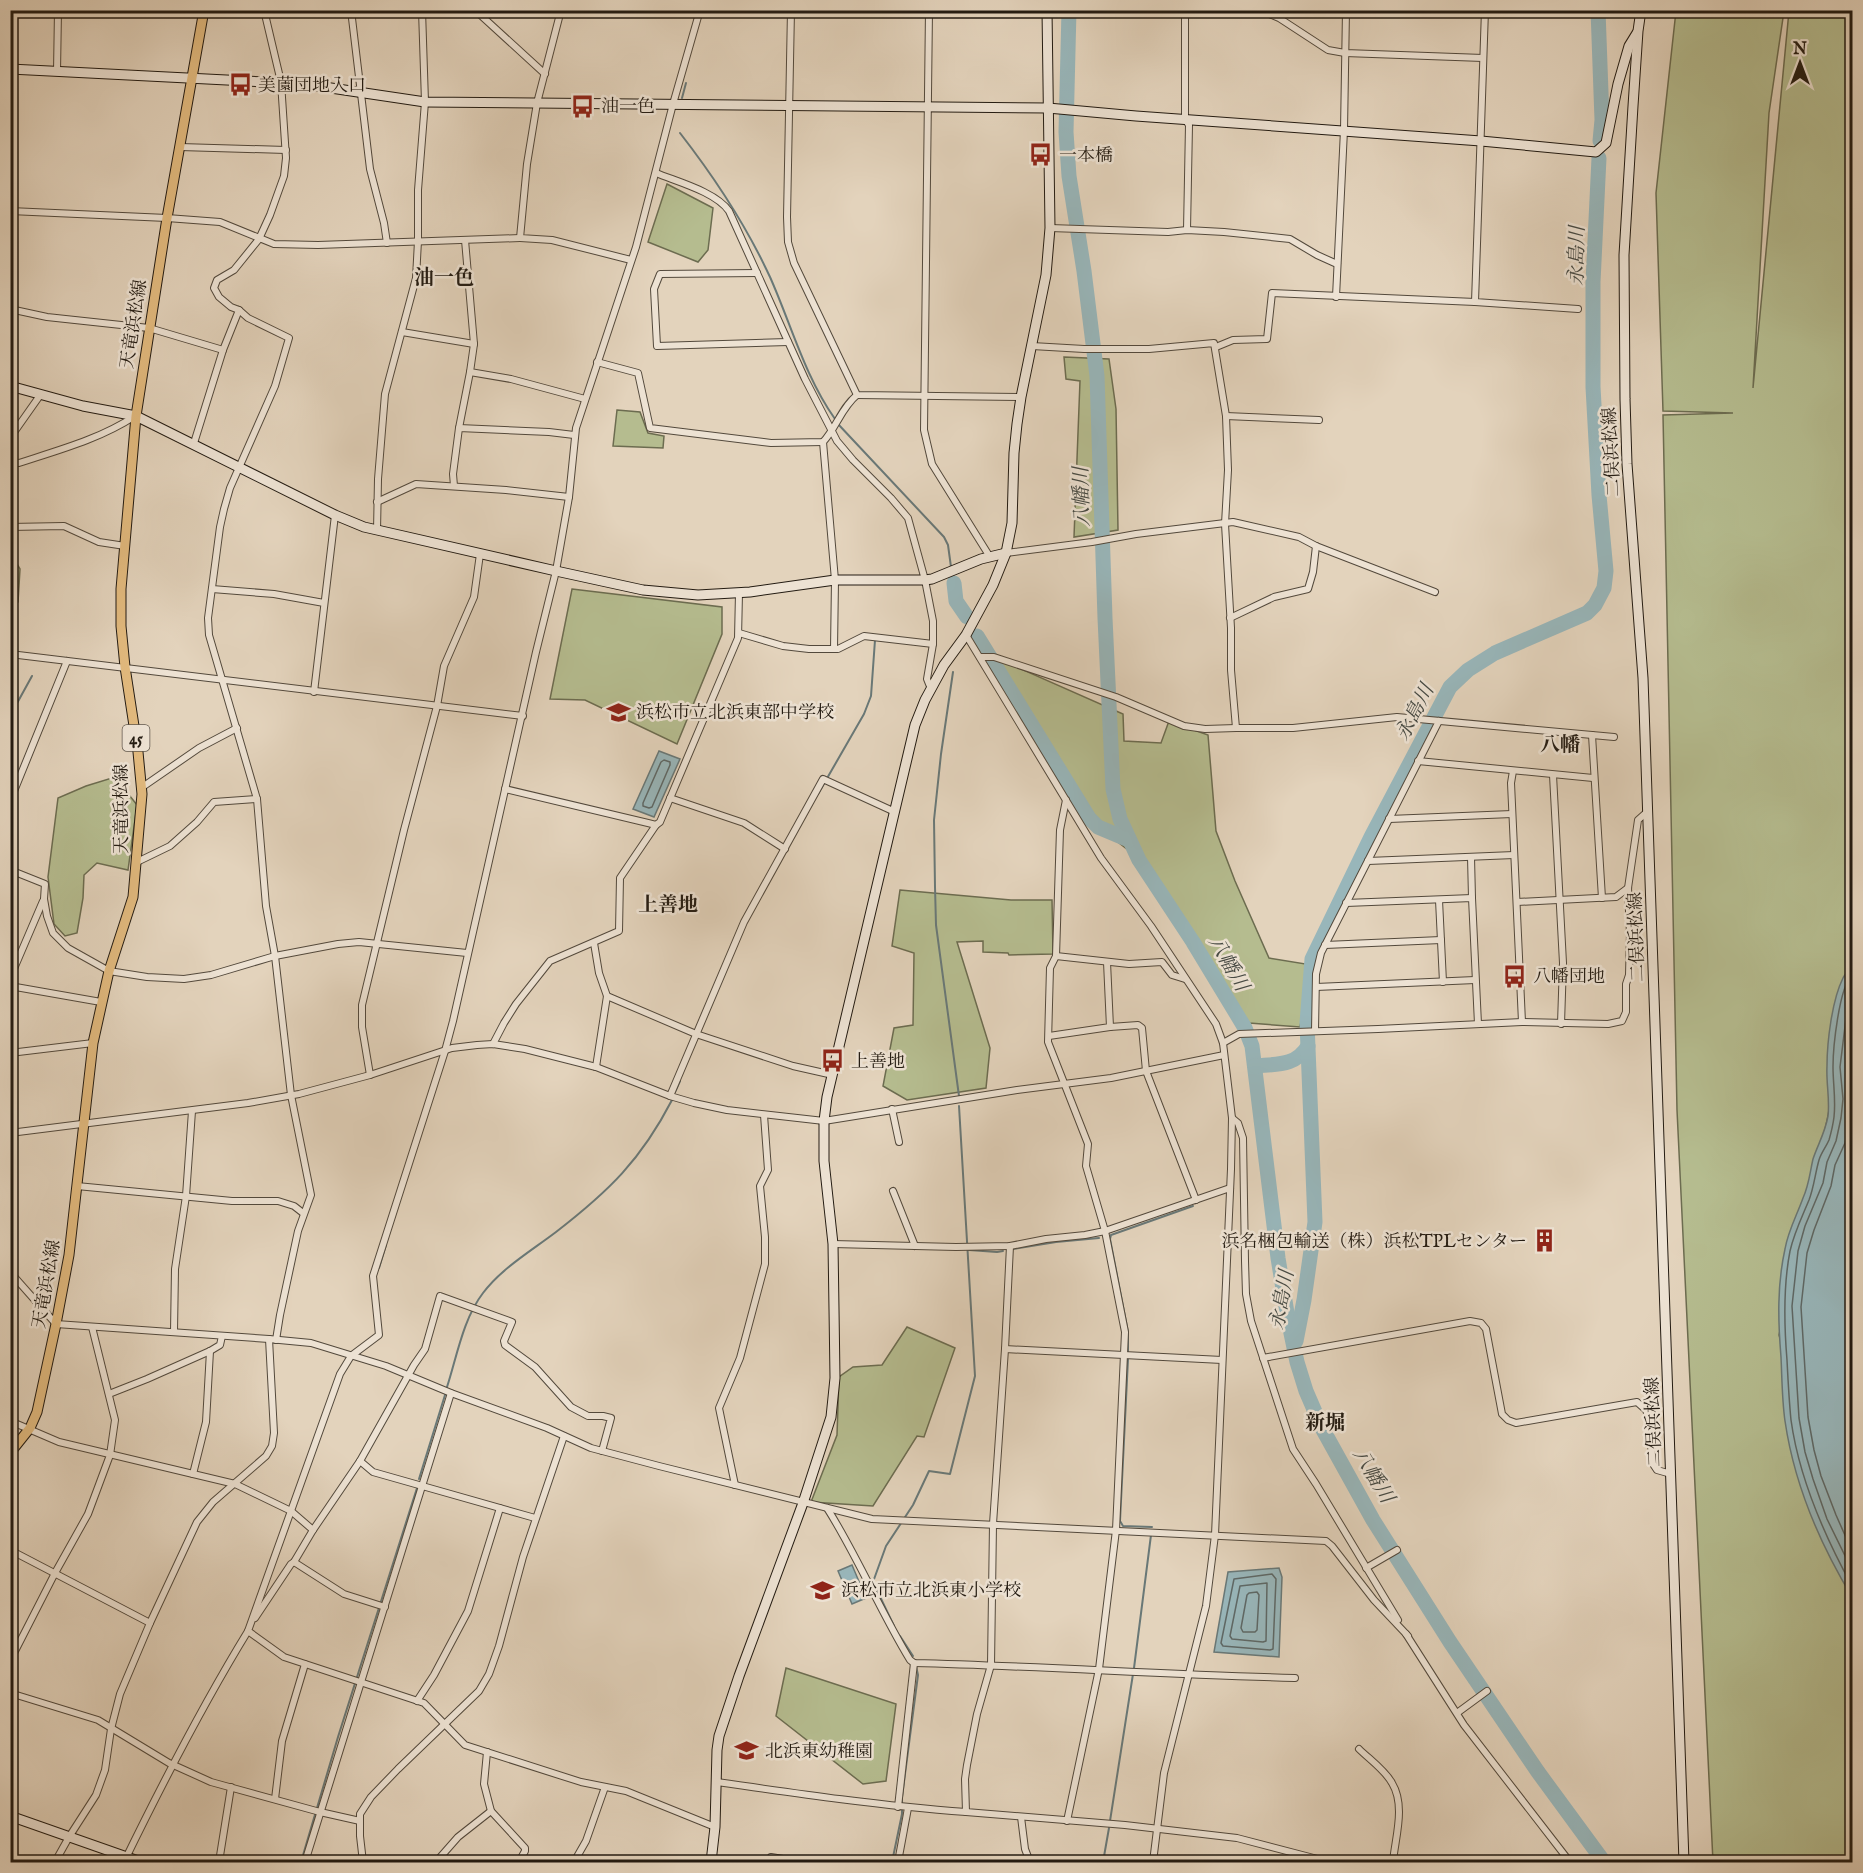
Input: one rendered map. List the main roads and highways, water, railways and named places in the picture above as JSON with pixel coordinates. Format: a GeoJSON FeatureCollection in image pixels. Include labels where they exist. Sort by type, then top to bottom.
{"type":"FeatureCollection","features":[{"type":"Feature","properties":{"kind":"main road","name":"天竜浜松線"},"geometry":{"type":"LineString","coordinates":[[10,1453],[30,1428],[37,1412],[69,1255],[93,1043],[109,971],[133,897],[141,788],[125,667],[121,626],[121,589],[136,416],[202,11]]}},
{"type":"Feature","properties":{"kind":"water"},"geometry":{"type":"Polygon","coordinates":[[[659,751],[680,759],[654,817],[633,809],[659,751]]]}},
{"type":"Feature","properties":{"kind":"water"},"geometry":{"type":"Polygon","coordinates":[[[1852,916],[1852,1597],[1819,1534],[1802,1490],[1789,1444],[1784,1413],[1779,1290],[1786,1242],[1807,1188],[1813,1159],[1828,1116],[1829,1033],[1839,987],[1851,968],[1846,933],[1852,916]]]}},
{"type":"Feature","properties":{"kind":"water"},"geometry":{"type":"Polygon","coordinates":[[[852,1565],[866,1598],[852,1604],[838,1571],[852,1565]]]}},
{"type":"Feature","properties":{"kind":"water"},"geometry":{"type":"Polygon","coordinates":[[[1279,1568],[1282,1577],[1279,1657],[1214,1652],[1228,1572],[1279,1568]]]}},
{"type":"Feature","properties":{"kind":"waterway","name":"八幡川"},"geometry":{"type":"LineString","coordinates":[[1069,10],[1066,132],[1069,176],[1097,376],[1113,789],[1120,819],[1139,860],[1193,942],[1245,1028],[1252,1046],[1278,1258],[1288,1319],[1306,1391],[1322,1428],[1373,1520],[1450,1642],[1538,1772],[1604,1862]]}},
{"type":"Feature","properties":{"kind":"waterway","name":"永島川"},"geometry":{"type":"LineString","coordinates":[[1598,10],[1602,120],[1600,141]]}},
{"type":"Feature","properties":{"kind":"waterway"},"geometry":{"type":"LineString","coordinates":[[682,98],[686,83]]}},
{"type":"Feature","properties":{"kind":"waterway"},"geometry":{"type":"LineString","coordinates":[[680,133],[718,185],[751,239],[770,277],[815,386],[835,419]]}},
{"type":"Feature","properties":{"kind":"waterway","name":"永島川"},"geometry":{"type":"LineString","coordinates":[[1296,1341],[1315,1222],[1307,1023],[1312,959],[1371,837],[1450,687],[1468,670],[1495,653],[1587,613],[1595,605],[1604,588],[1606,571],[1593,387],[1593,282],[1599,158]]}},
{"type":"Feature","properties":{"kind":"waterway"},"geometry":{"type":"LineString","coordinates":[[838,424],[944,537],[948,545],[951,567]]}},
{"type":"Feature","properties":{"kind":"waterway"},"geometry":{"type":"LineString","coordinates":[[953,573],[954,583]]}},
{"type":"Feature","properties":{"kind":"waterway"},"geometry":{"type":"LineString","coordinates":[[954,583],[956,601],[967,617]]}},
{"type":"Feature","properties":{"kind":"waterway"},"geometry":{"type":"LineString","coordinates":[[977,636],[1089,818],[1098,827],[1129,840]]}},
{"type":"Feature","properties":{"kind":"waterway"},"geometry":{"type":"LineString","coordinates":[[818,794],[864,714],[871,696],[875,640]]}},
{"type":"Feature","properties":{"kind":"waterway"},"geometry":{"type":"LineString","coordinates":[[953,672],[934,820],[936,925],[959,1096]]}},
{"type":"Feature","properties":{"kind":"waterway"},"geometry":{"type":"LineString","coordinates":[[10,716],[32,676]]}},
{"type":"Feature","properties":{"kind":"waterway"},"geometry":{"type":"LineString","coordinates":[[1255,1066],[1292,1061],[1308,1046]]}},
{"type":"Feature","properties":{"kind":"waterway"},"geometry":{"type":"LineString","coordinates":[[675,1092],[680,1081]]}},
{"type":"Feature","properties":{"kind":"waterway"},"geometry":{"type":"LineString","coordinates":[[447,1387],[465,1326],[483,1293],[508,1268],[575,1217],[608,1188],[636,1157],[672,1100]]}},
{"type":"Feature","properties":{"kind":"waterway"},"geometry":{"type":"LineString","coordinates":[[894,1626],[873,1582],[886,1546],[913,1505],[929,1471],[950,1474],[975,1376],[959,1106]]}},
{"type":"Feature","properties":{"kind":"waterway"},"geometry":{"type":"LineString","coordinates":[[1128,1352],[1128,1332],[1111,1235],[1193,1206]]}},
{"type":"Feature","properties":{"kind":"waterway"},"geometry":{"type":"LineString","coordinates":[[1013,1249],[1099,1238]]}},
{"type":"Feature","properties":{"kind":"waterway"},"geometry":{"type":"LineString","coordinates":[[379,1268],[386,1245]]}},
{"type":"Feature","properties":{"kind":"waterway"},"geometry":{"type":"LineString","coordinates":[[969,1250],[1003,1251]]}},
{"type":"Feature","properties":{"kind":"waterway"},"geometry":{"type":"LineString","coordinates":[[1128,1359],[1120,1521],[1123,1526],[1152,1527]]}},
{"type":"Feature","properties":{"kind":"waterway"},"geometry":{"type":"LineString","coordinates":[[419,1479],[445,1395]]}},
{"type":"Feature","properties":{"kind":"waterway"},"geometry":{"type":"LineString","coordinates":[[301,1862],[417,1488]]}},
{"type":"Feature","properties":{"kind":"waterway"},"geometry":{"type":"LineString","coordinates":[[1134,1668],[1151,1535]]}},
{"type":"Feature","properties":{"kind":"waterway"},"geometry":{"type":"LineString","coordinates":[[900,1636],[913,1656]]}},
{"type":"Feature","properties":{"kind":"waterway"},"geometry":{"type":"LineString","coordinates":[[892,1862],[902,1814],[902,1797],[918,1675],[916,1666]]}},
{"type":"Feature","properties":{"kind":"waterway"},"geometry":{"type":"LineString","coordinates":[[1110,1821],[1133,1674]]}},
{"type":"Feature","properties":{"kind":"waterway"},"geometry":{"type":"LineString","coordinates":[[1103,1862],[1109,1828]]}},
{"type":"Feature","properties":{"kind":"place","name":"美薗団地入口"},"geometry":{"type":"Point","coordinates":[240,85]}},
{"type":"Feature","properties":{"kind":"place","name":"油一色"},"geometry":{"type":"Point","coordinates":[583,106]}},
{"type":"Feature","properties":{"kind":"place","name":"一本橋"},"geometry":{"type":"Point","coordinates":[1041,155]}},
{"type":"Feature","properties":{"kind":"place","name":"浜松市立北浜東部中学校"},"geometry":{"type":"Point","coordinates":[618,712]}},
{"type":"Feature","properties":{"kind":"place","name":"八幡団地"},"geometry":{"type":"Point","coordinates":[1515,976]}},
{"type":"Feature","properties":{"kind":"place","name":"上善地"},"geometry":{"type":"Point","coordinates":[833,1061]}},
{"type":"Feature","properties":{"kind":"place","name":"浜名梱包輸送（株）浜松TPLセンター"},"geometry":{"type":"Point","coordinates":[1545,1241]}},
{"type":"Feature","properties":{"kind":"place","name":"浜松市立北浜東小学校"},"geometry":{"type":"Point","coordinates":[823,1590]}},
{"type":"Feature","properties":{"kind":"place","name":"北浜東幼稚園"},"geometry":{"type":"Point","coordinates":[747,1751]}},
{"type":"Feature","properties":{"kind":"district","name":"油一色"},"geometry":{"type":"Point","coordinates":[444,277]}},
{"type":"Feature","properties":{"kind":"district","name":"八幡"},"geometry":{"type":"Point","coordinates":[1560,744]}},
{"type":"Feature","properties":{"kind":"district","name":"上善地"},"geometry":{"type":"Point","coordinates":[668,904]}},
{"type":"Feature","properties":{"kind":"district","name":"新堀"},"geometry":{"type":"Point","coordinates":[1325,1422]}}]}
